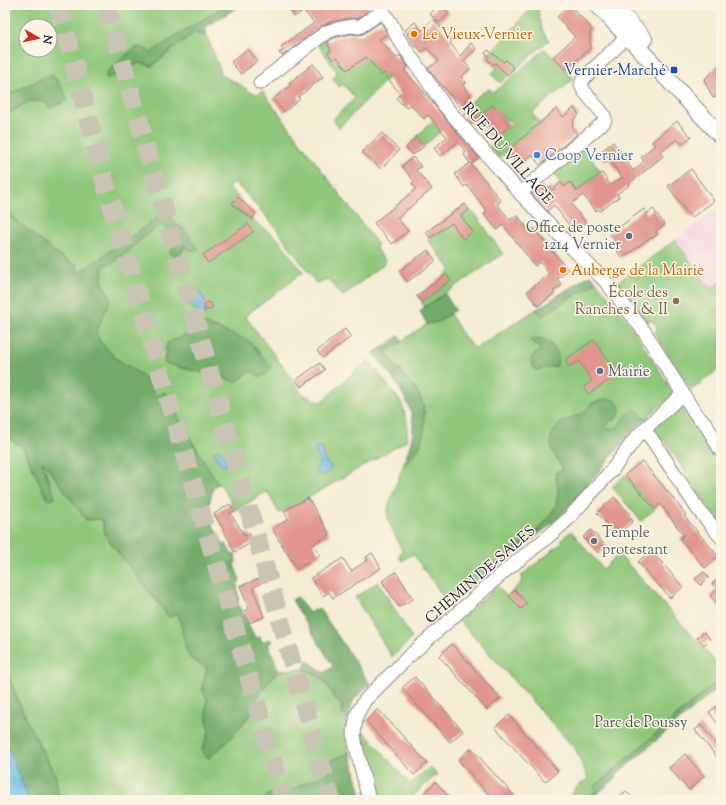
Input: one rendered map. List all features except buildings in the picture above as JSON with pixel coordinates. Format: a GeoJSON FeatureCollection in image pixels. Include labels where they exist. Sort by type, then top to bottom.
{"type":"FeatureCollection","features":[{"type":"Feature","properties":{"kind":"main road"},"geometry":{"type":"LineString","coordinates":[[598,5],[631,33],[721,121]]}},
{"type":"Feature","properties":{"kind":"main road"},"geometry":{"type":"LineString","coordinates":[[613,5],[628,21],[631,33],[721,136]]}},
{"type":"Feature","properties":{"kind":"street"},"geometry":{"type":"LineString","coordinates":[[260,83],[325,33],[351,26],[360,27],[381,8]]}},
{"type":"Feature","properties":{"kind":"street","name":"RUE DU VILLAGE"},"geometry":{"type":"LineString","coordinates":[[381,8],[398,38],[444,105],[520,193],[606,282],[644,331],[683,394],[698,417],[705,423],[721,450]]}},
{"type":"Feature","properties":{"kind":"street"},"geometry":{"type":"LineString","coordinates":[[520,193],[604,122],[604,115],[584,91],[581,85],[583,79],[631,33]]}},
{"type":"Feature","properties":{"kind":"street","name":"CHEMIN DE-SALES"},"geometry":{"type":"LineString","coordinates":[[369,800],[354,732],[357,714],[365,700],[384,680],[504,572],[567,520],[612,470],[638,435],[683,394]]}},
{"type":"Feature","properties":{"kind":"street"},"geometry":{"type":"LineString","coordinates":[[644,430],[651,438],[698,509],[721,537]]}},
{"type":"Feature","properties":{"kind":"shaded area","name":"École des Ranches I & II"},"geometry":{"type":"Polygon","coordinates":[[[721,206],[721,368],[691,390],[655,334],[657,326],[653,321],[646,320],[617,283],[721,206]]]}},
{"type":"Feature","properties":{"kind":"green space"},"geometry":{"type":"Polygon","coordinates":[[[5,5],[226,5],[194,26],[183,31],[151,54],[144,48],[106,78],[137,64],[141,63],[152,66],[193,33],[207,36],[222,75],[250,92],[258,94],[262,91],[378,245],[375,247],[386,262],[343,296],[328,279],[316,283],[273,224],[235,182],[228,188],[238,197],[232,203],[234,206],[279,240],[303,273],[245,316],[302,394],[321,402],[368,360],[401,402],[407,421],[406,441],[308,498],[279,513],[267,491],[236,510],[221,485],[218,484],[185,430],[165,392],[156,396],[142,375],[114,357],[100,341],[84,314],[74,264],[57,254],[5,211],[5,116],[29,101],[45,102],[51,74],[5,96],[5,5]]]}},
{"type":"Feature","properties":{"kind":"green space"},"geometry":{"type":"Polygon","coordinates":[[[226,5],[240,6],[205,27],[207,36],[193,33],[152,66],[141,63],[137,64],[106,79],[107,72],[135,48],[142,48],[151,53],[183,31],[226,5]]]}},
{"type":"Feature","properties":{"kind":"green space"},"geometry":{"type":"Polygon","coordinates":[[[534,5],[538,5],[542,28],[549,40],[500,83],[491,74],[497,69],[486,58],[534,5]]]}},
{"type":"Feature","properties":{"kind":"green space"},"geometry":{"type":"Polygon","coordinates":[[[325,38],[332,52],[365,52],[380,73],[382,71],[388,78],[339,128],[333,119],[355,98],[343,84],[339,87],[333,78],[337,72],[317,43],[325,38]]]}},
{"type":"Feature","properties":{"kind":"green space"},"geometry":{"type":"Polygon","coordinates":[[[545,49],[574,79],[532,113],[540,123],[499,158],[490,147],[496,142],[493,139],[512,124],[508,119],[506,121],[492,105],[474,121],[463,108],[489,89],[494,92],[545,49]]]}},
{"type":"Feature","properties":{"kind":"green space"},"geometry":{"type":"Polygon","coordinates":[[[51,74],[61,85],[68,100],[50,108],[45,102],[29,101],[5,116],[5,96],[51,74]]]}},
{"type":"Feature","properties":{"kind":"green space"},"geometry":{"type":"Polygon","coordinates":[[[433,120],[444,128],[422,148],[420,146],[422,144],[416,137],[433,120]]]}},
{"type":"Feature","properties":{"kind":"green space"},"geometry":{"type":"Polygon","coordinates":[[[583,147],[601,172],[598,176],[575,192],[570,189],[573,186],[570,182],[564,187],[552,172],[583,147]]]}},
{"type":"Feature","properties":{"kind":"green space"},"geometry":{"type":"Polygon","coordinates":[[[469,210],[476,215],[503,254],[425,307],[421,302],[451,280],[446,274],[451,270],[428,240],[469,210]]]}},
{"type":"Feature","properties":{"kind":"green space"},"geometry":{"type":"Polygon","coordinates":[[[5,211],[57,254],[71,263],[77,264],[77,274],[166,212],[170,213],[172,220],[189,234],[192,241],[199,249],[193,251],[184,246],[182,252],[176,255],[171,255],[171,249],[176,244],[175,240],[169,233],[166,226],[159,225],[117,261],[107,264],[103,268],[102,281],[111,298],[96,332],[100,341],[114,357],[142,375],[156,396],[165,392],[185,430],[218,484],[213,488],[207,514],[223,544],[226,544],[232,555],[235,554],[236,562],[234,565],[240,580],[237,586],[239,600],[237,601],[248,625],[256,638],[260,637],[262,642],[270,639],[272,642],[268,644],[279,671],[257,697],[255,709],[227,742],[209,758],[205,756],[202,750],[209,733],[206,710],[207,699],[202,689],[207,668],[190,658],[187,652],[178,613],[169,617],[110,542],[105,533],[102,519],[86,520],[42,462],[55,498],[51,500],[47,499],[23,447],[5,436],[5,211]]]}},
{"type":"Feature","properties":{"kind":"green space","name":"École des Ranches I & II"},"geometry":{"type":"Polygon","coordinates":[[[675,240],[710,289],[721,282],[721,368],[691,390],[655,334],[657,326],[653,321],[646,320],[617,283],[675,240]]]}},
{"type":"Feature","properties":{"kind":"green space"},"geometry":{"type":"Polygon","coordinates":[[[590,275],[613,302],[634,331],[672,391],[672,395],[633,430],[577,498],[559,471],[555,473],[558,490],[556,504],[538,530],[467,588],[461,588],[451,596],[443,596],[413,554],[402,561],[399,557],[402,550],[388,520],[388,508],[390,501],[403,466],[415,454],[424,415],[423,405],[419,394],[385,352],[427,324],[438,322],[450,314],[472,347],[476,348],[590,275]]]}},
{"type":"Feature","properties":{"kind":"green space"},"geometry":{"type":"Polygon","coordinates":[[[590,275],[596,282],[542,316],[536,310],[590,275]]]}},
{"type":"Feature","properties":{"kind":"green space"},"geometry":{"type":"Polygon","coordinates":[[[445,294],[455,310],[438,322],[427,324],[420,311],[445,294]]]}},
{"type":"Feature","properties":{"kind":"green space"},"geometry":{"type":"Polygon","coordinates":[[[195,323],[207,324],[249,341],[271,366],[270,370],[259,377],[255,372],[249,372],[237,382],[164,363],[167,343],[184,336],[195,323]]]}},
{"type":"Feature","properties":{"kind":"green space"},"geometry":{"type":"Polygon","coordinates":[[[399,336],[403,341],[385,352],[419,394],[423,405],[424,415],[424,431],[420,446],[415,454],[403,466],[412,436],[412,416],[409,406],[399,387],[374,353],[399,336]]]}},
{"type":"Feature","properties":{"kind":"green space"},"geometry":{"type":"Polygon","coordinates":[[[531,339],[543,339],[550,343],[557,352],[557,366],[535,370],[531,359],[533,355],[540,350],[538,346],[531,341],[531,339]]]}},
{"type":"Feature","properties":{"kind":"green space"},"geometry":{"type":"Polygon","coordinates":[[[605,399],[614,400],[620,407],[619,415],[615,419],[609,421],[606,427],[613,429],[618,427],[625,417],[633,410],[637,410],[646,419],[633,430],[559,518],[483,578],[481,576],[538,530],[556,504],[558,490],[555,473],[563,469],[552,450],[551,437],[554,430],[561,423],[583,413],[592,403],[605,399]]]}},
{"type":"Feature","properties":{"kind":"green space"},"geometry":{"type":"Polygon","coordinates":[[[682,403],[696,423],[695,426],[721,467],[721,526],[664,440],[656,439],[651,427],[682,403]]]}},
{"type":"Feature","properties":{"kind":"green space"},"geometry":{"type":"Polygon","coordinates":[[[5,436],[23,447],[47,499],[55,498],[41,462],[45,464],[102,518],[105,533],[110,542],[169,616],[178,612],[187,652],[207,668],[202,689],[207,699],[206,710],[209,733],[202,750],[242,725],[255,709],[257,697],[275,674],[279,671],[304,669],[323,679],[334,697],[341,705],[343,715],[348,717],[347,735],[349,753],[330,761],[330,772],[293,789],[267,795],[265,800],[60,800],[56,777],[27,721],[7,670],[5,650],[5,436]]]}},
{"type":"Feature","properties":{"kind":"green space"},"geometry":{"type":"Polygon","coordinates":[[[625,475],[655,509],[641,521],[612,487],[625,475]]]}},
{"type":"Feature","properties":{"kind":"green space","name":"Parc de Poussy"},"geometry":{"type":"Polygon","coordinates":[[[571,531],[603,569],[619,554],[721,668],[721,678],[594,787],[596,790],[586,800],[570,800],[574,790],[588,778],[576,750],[459,620],[497,586],[507,596],[521,583],[522,575],[563,542],[561,540],[571,531]]]}},
{"type":"Feature","properties":{"kind":"green space"},"geometry":{"type":"Polygon","coordinates":[[[378,582],[412,638],[392,657],[355,597],[378,582]]]}},
{"type":"Feature","properties":{"kind":"green space"},"geometry":{"type":"Polygon","coordinates":[[[297,597],[309,613],[319,608],[370,684],[354,699],[348,717],[343,715],[341,705],[334,697],[323,679],[304,669],[307,660],[324,673],[333,666],[292,600],[297,597]]]}},
{"type":"Feature","properties":{"kind":"green space"},"geometry":{"type":"Polygon","coordinates":[[[5,650],[9,678],[27,721],[56,777],[60,800],[29,800],[5,741],[5,650]]]}},
{"type":"Feature","properties":{"kind":"green space"},"geometry":{"type":"Polygon","coordinates":[[[721,678],[721,685],[616,775],[617,777],[590,800],[588,798],[596,790],[594,787],[721,678]]]}},
{"type":"Feature","properties":{"kind":"green space"},"geometry":{"type":"Polygon","coordinates":[[[363,731],[410,784],[430,767],[437,774],[413,796],[416,800],[377,800],[363,731]]]}},
{"type":"Feature","properties":{"kind":"green space"},"geometry":{"type":"Polygon","coordinates":[[[350,752],[362,798],[356,800],[265,800],[267,795],[293,789],[330,772],[330,761],[350,752]]]}},
{"type":"Feature","properties":{"kind":"water"},"geometry":{"type":"Polygon","coordinates":[[[192,290],[199,291],[204,297],[208,306],[204,315],[186,301],[188,293],[192,290]]]}},
{"type":"Feature","properties":{"kind":"water"},"geometry":{"type":"Polygon","coordinates":[[[319,446],[323,448],[323,455],[326,463],[331,467],[329,473],[324,475],[316,474],[317,467],[320,464],[320,458],[316,456],[315,449],[319,446]]]}},
{"type":"Feature","properties":{"kind":"water"},"geometry":{"type":"Polygon","coordinates":[[[216,450],[220,450],[224,456],[227,463],[225,466],[222,465],[217,459],[214,453],[216,450]]]}},
{"type":"Feature","properties":{"kind":"water"},"geometry":{"type":"Polygon","coordinates":[[[5,741],[29,800],[5,800],[5,741]]]}},
{"type":"Feature","properties":{"kind":"tunnel"},"geometry":{"type":"LineString","coordinates":[[58,5],[104,179],[284,800]]}},
{"type":"Feature","properties":{"kind":"tunnel"},"geometry":{"type":"LineString","coordinates":[[106,5],[331,800]]}},
{"type":"Feature","properties":{"kind":"place","name":"Le Vieux-Vernier"},"geometry":{"type":"Point","coordinates":[414,34]}},
{"type":"Feature","properties":{"kind":"place","name":"Vernier-Marché"},"geometry":{"type":"Point","coordinates":[674,70]}},
{"type":"Feature","properties":{"kind":"place","name":"Coop Vernier"},"geometry":{"type":"Point","coordinates":[537,155]}},
{"type":"Feature","properties":{"kind":"place","name":"Office de poste 1214 Vernier"},"geometry":{"type":"Point","coordinates":[629,236]}},
{"type":"Feature","properties":{"kind":"place","name":"Auberge de la Mairie"},"geometry":{"type":"Point","coordinates":[563,270]}},
{"type":"Feature","properties":{"kind":"place","name":"École des Ranches I & II"},"geometry":{"type":"Point","coordinates":[676,301]}},
{"type":"Feature","properties":{"kind":"place","name":"Mairie"},"geometry":{"type":"Point","coordinates":[600,371]}},
{"type":"Feature","properties":{"kind":"place","name":"Temple protestant"},"geometry":{"type":"Point","coordinates":[594,541]}}]}
